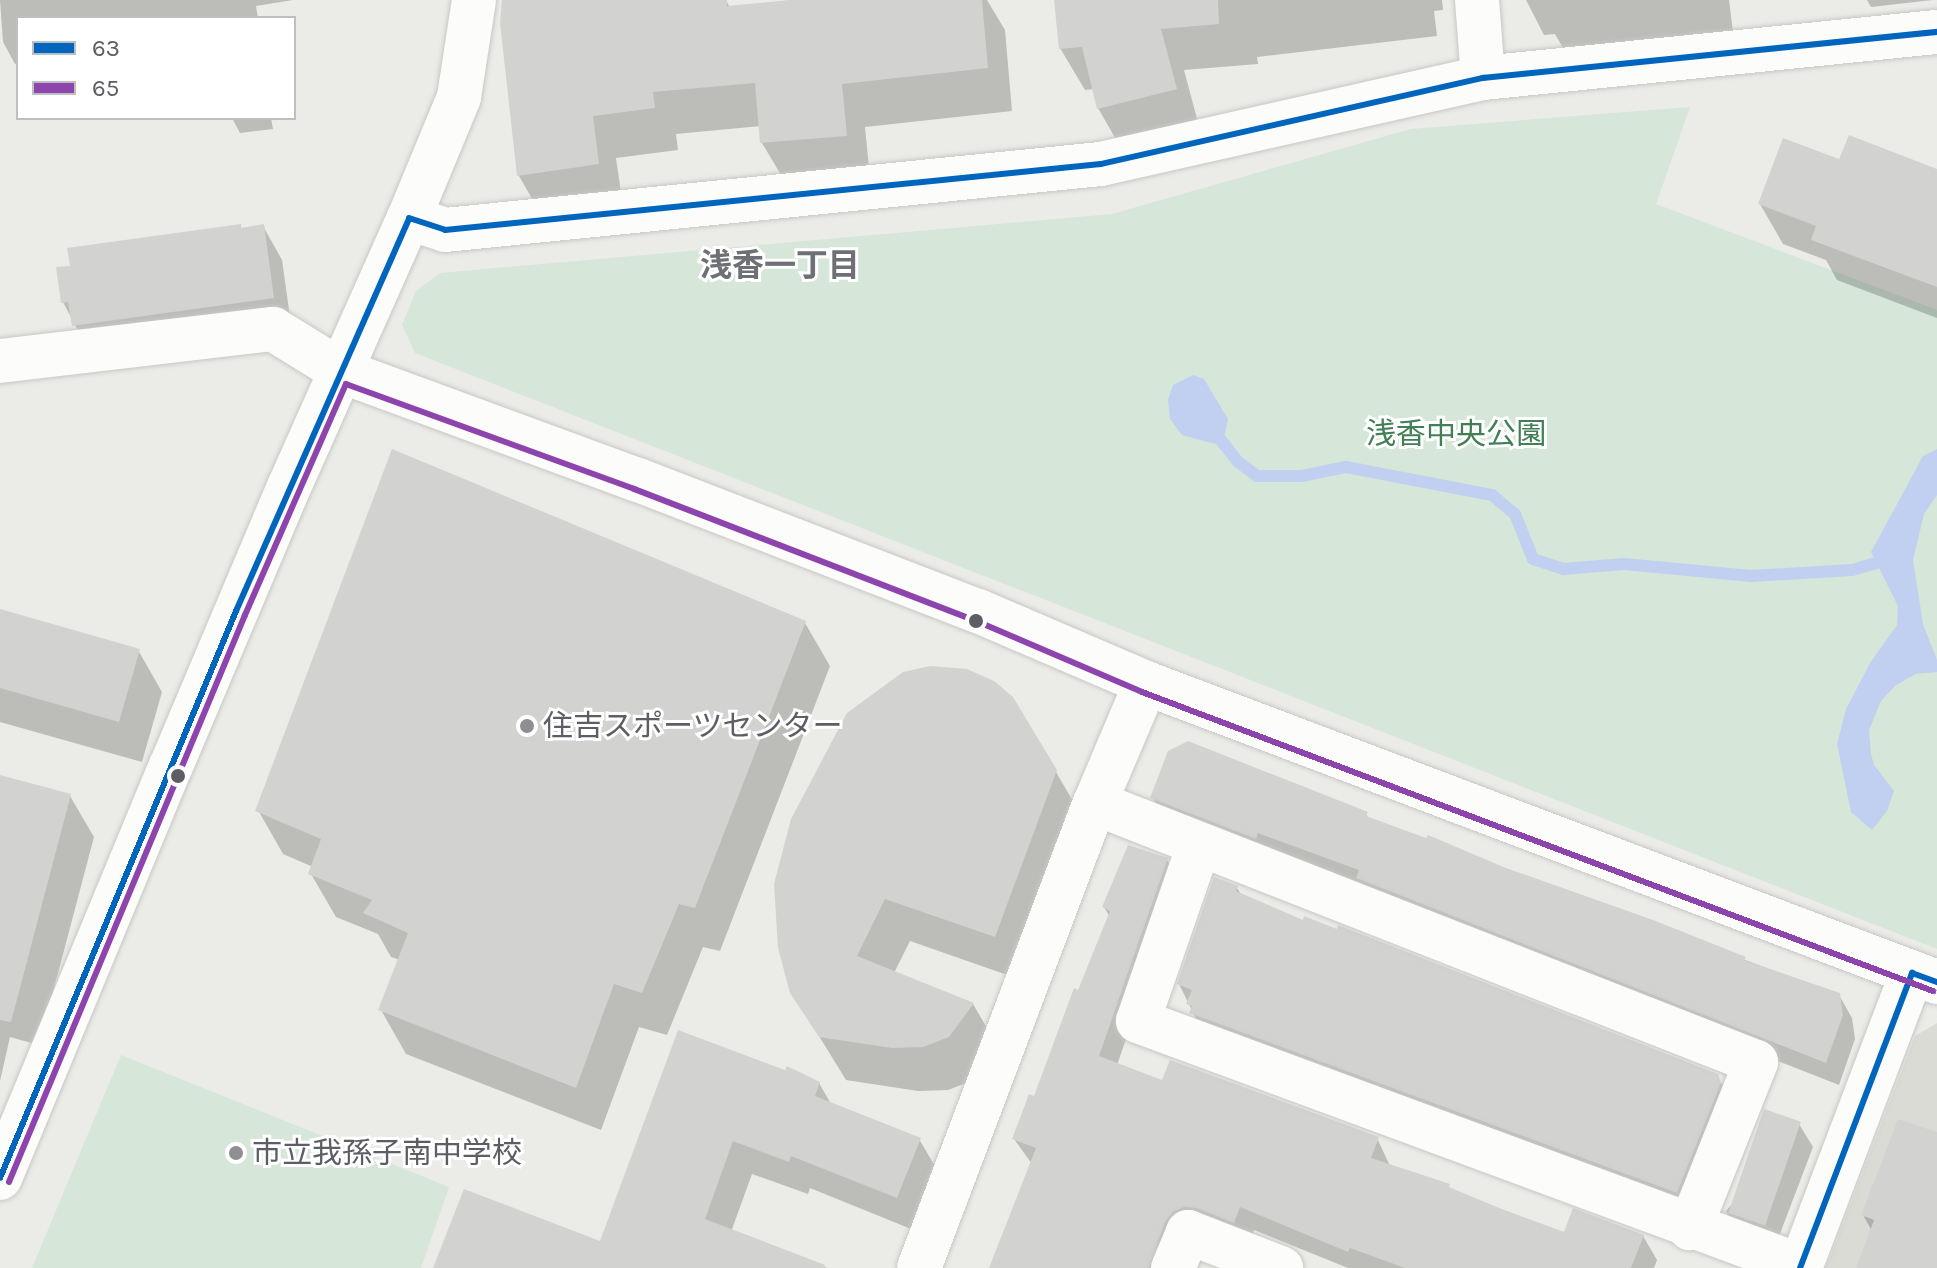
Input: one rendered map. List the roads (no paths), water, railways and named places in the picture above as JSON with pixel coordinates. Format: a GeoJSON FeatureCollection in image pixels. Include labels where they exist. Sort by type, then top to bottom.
{"type":"FeatureCollection","features":[{"type":"Feature","properties":{"kind":"street"},"geometry":{"type":"LineString","coordinates":[[0,1178],[171,766],[459,97],[474,0]]}},
{"type":"Feature","properties":{"kind":"street"},"geometry":{"type":"LineString","coordinates":[[1477,0],[1483,78]]}},
{"type":"Feature","properties":{"kind":"street"},"geometry":{"type":"LineString","coordinates":[[409,218],[445,230],[1101,164],[1483,78],[1937,32]]}},
{"type":"Feature","properties":{"kind":"street"},"geometry":{"type":"LineString","coordinates":[[0,361],[273,329],[341,371],[934,593],[1146,683],[1924,978],[1800,1267],[1138,1021],[1199,845]]}},
{"type":"Feature","properties":{"kind":"street"},"geometry":{"type":"LineString","coordinates":[[919,1268],[1095,803],[1146,683]]}},
{"type":"Feature","properties":{"kind":"street"},"geometry":{"type":"LineString","coordinates":[[1095,803],[1756,1062],[1690,1228]]}},
{"type":"Feature","properties":{"kind":"street"},"geometry":{"type":"LineString","coordinates":[[1173,1268],[1188,1232],[1281,1268]]}},
{"type":"Feature","properties":{"kind":"water"},"geometry":{"type":"Polygon","coordinates":[[[1193,375],[1204,379],[1228,419],[1225,434],[1215,444],[1182,435],[1170,419],[1168,400],[1173,385],[1193,375]]]}},
{"type":"Feature","properties":{"kind":"water"},"geometry":{"type":"Polygon","coordinates":[[[1937,449],[1937,495],[1924,514],[1913,560],[1923,624],[1937,660],[1937,672],[1915,674],[1895,686],[1881,701],[1869,730],[1874,765],[1894,791],[1887,811],[1872,830],[1851,812],[1837,744],[1846,709],[1870,663],[1897,625],[1898,606],[1871,552],[1923,456],[1937,449]]]}},
{"type":"Feature","properties":{"kind":"waterway"},"geometry":{"type":"LineString","coordinates":[[1220,439],[1237,461],[1257,476],[1302,476],[1346,467],[1492,495],[1515,514],[1533,559],[1563,569],[1624,564],[1751,576],[1852,570],[1876,563]]}},
{"type":"Feature","properties":{"kind":"place","name":"住吉スポーツセンター"},"geometry":{"type":"Point","coordinates":[527,726]}},
{"type":"Feature","properties":{"kind":"place","name":"市立我孫子南中学校"},"geometry":{"type":"Point","coordinates":[236,1153]}},
{"type":"Feature","properties":{"kind":"district","name":"浅香一丁目"},"geometry":{"type":"Point","coordinates":[780,266]}},
{"type":"Feature","properties":{"kind":"park label","name":"浅香中央公園"},"geometry":{"type":"Point","coordinates":[1456,434]}}]}
